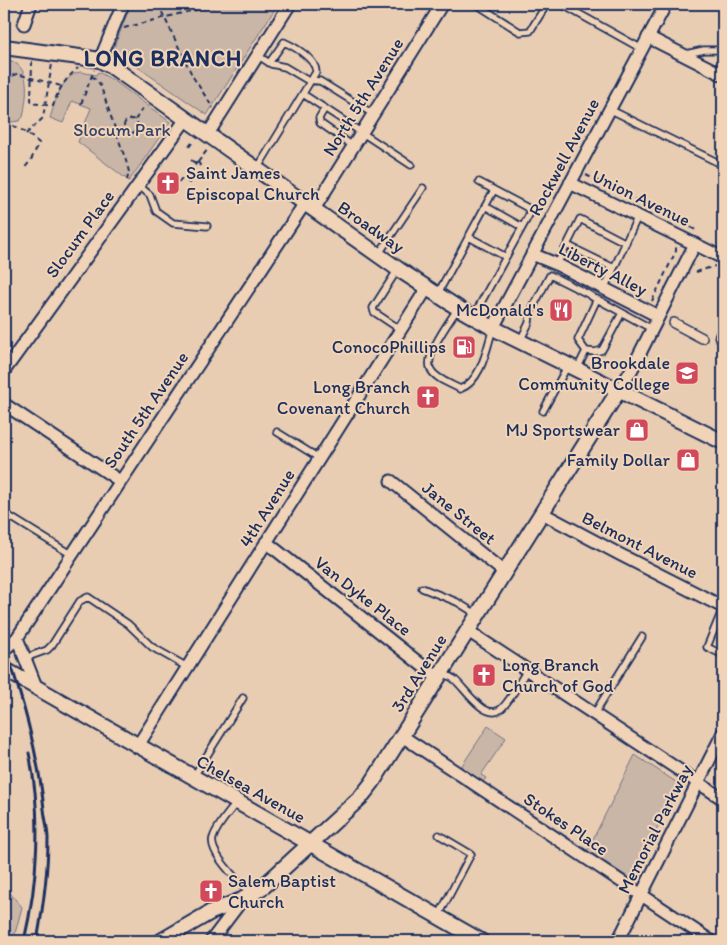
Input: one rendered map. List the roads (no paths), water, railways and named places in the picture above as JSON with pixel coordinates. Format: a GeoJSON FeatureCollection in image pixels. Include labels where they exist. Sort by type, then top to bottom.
{"type":"FeatureCollection","features":[{"type":"Feature","properties":{"kind":"street"},"geometry":{"type":"LineString","coordinates":[[24,24],[30,4]]}},
{"type":"Feature","properties":{"kind":"street"},"geometry":{"type":"LineString","coordinates":[[97,65],[123,4]]}},
{"type":"Feature","properties":{"kind":"street"},"geometry":{"type":"LineString","coordinates":[[204,140],[290,4]]}},
{"type":"Feature","properties":{"kind":"street","name":"North 5th Avenue"},"geometry":{"type":"LineString","coordinates":[[309,206],[353,146],[442,4]]}},
{"type":"Feature","properties":{"kind":"street","name":"Rockwell Avenue"},"geometry":{"type":"LineString","coordinates":[[493,328],[666,4]]}},
{"type":"Feature","properties":{"kind":"street"},"geometry":{"type":"LineString","coordinates":[[648,38],[723,75]]}},
{"type":"Feature","properties":{"kind":"street","name":"Broadway"},"geometry":{"type":"LineString","coordinates":[[4,46],[97,65],[111,66],[186,119],[204,140],[257,169],[398,269],[458,308],[572,368],[723,442]]}},
{"type":"Feature","properties":{"kind":"street","name":"Slocum Place"},"geometry":{"type":"LineString","coordinates":[[4,371],[186,119]]}},
{"type":"Feature","properties":{"kind":"street","name":"Union Avenue"},"geometry":{"type":"LineString","coordinates":[[570,183],[694,244],[721,261]]}},
{"type":"Feature","properties":{"kind":"street","name":"South 5th Avenue"},"geometry":{"type":"LineString","coordinates":[[4,650],[17,638],[120,481],[309,206]]}},
{"type":"Feature","properties":{"kind":"street"},"geometry":{"type":"LineString","coordinates":[[619,390],[632,369],[694,244]]}},
{"type":"Feature","properties":{"kind":"street","name":"Liberty Alley"},"geometry":{"type":"LineString","coordinates":[[532,254],[557,264],[658,316]]}},
{"type":"Feature","properties":{"kind":"street","name":"4th Avenue"},"geometry":{"type":"LineString","coordinates":[[137,747],[400,330],[432,291]]}},
{"type":"Feature","properties":{"kind":"street"},"geometry":{"type":"LineString","coordinates":[[674,323],[702,338]]}},
{"type":"Feature","properties":{"kind":"street","name":"3rd Avenue"},"geometry":{"type":"LineString","coordinates":[[211,941],[246,897],[264,886],[366,790],[402,736],[619,390]]}},
{"type":"Feature","properties":{"kind":"street"},"geometry":{"type":"LineString","coordinates":[[4,404],[120,481]]}},
{"type":"Feature","properties":{"kind":"street","name":"Jane Street"},"geometry":{"type":"LineString","coordinates":[[391,481],[504,572]]}},
{"type":"Feature","properties":{"kind":"street","name":"Belmont Avenue"},"geometry":{"type":"LineString","coordinates":[[542,513],[723,607]]}},
{"type":"Feature","properties":{"kind":"street","name":"Van Dyke Place"},"geometry":{"type":"LineString","coordinates":[[266,542],[440,675]]}},
{"type":"Feature","properties":{"kind":"street"},"geometry":{"type":"LineString","coordinates":[[468,631],[723,800]]}},
{"type":"Feature","properties":{"kind":"street"},"geometry":{"type":"LineString","coordinates":[[17,638],[37,689]]}},
{"type":"Feature","properties":{"kind":"street","name":"Chelsea Avenue"},"geometry":{"type":"LineString","coordinates":[[4,669],[137,747],[481,941]]}},
{"type":"Feature","properties":{"kind":"street","name":"Memorial Parkway"},"geometry":{"type":"LineString","coordinates":[[618,941],[723,733]]}},
{"type":"Feature","properties":{"kind":"street","name":"Stokes Place"},"geometry":{"type":"LineString","coordinates":[[402,736],[711,941]]}},
{"type":"Feature","properties":{"kind":"street"},"geometry":{"type":"LineString","coordinates":[[161,941],[211,912],[246,897]]}},
{"type":"Feature","properties":{"kind":"lane"},"geometry":{"type":"LineString","coordinates":[[476,4],[520,32],[530,31],[545,7],[552,4]]}},
{"type":"Feature","properties":{"kind":"lane"},"geometry":{"type":"LineString","coordinates":[[558,4],[642,49]]}},
{"type":"Feature","properties":{"kind":"lane"},"geometry":{"type":"LineString","coordinates":[[257,169],[316,72],[315,65],[309,59],[286,43],[282,44],[269,63]]}},
{"type":"Feature","properties":{"kind":"lane"},"geometry":{"type":"LineString","coordinates":[[684,55],[704,50],[723,50]]}},
{"type":"Feature","properties":{"kind":"lane"},"geometry":{"type":"LineString","coordinates":[[257,55],[269,63],[286,66],[303,79],[320,81],[373,114]]}},
{"type":"Feature","properties":{"kind":"lane"},"geometry":{"type":"LineString","coordinates":[[303,94],[411,165]]}},
{"type":"Feature","properties":{"kind":"lane"},"geometry":{"type":"LineString","coordinates":[[325,108],[319,118],[320,123],[353,146]]}},
{"type":"Feature","properties":{"kind":"lane"},"geometry":{"type":"LineString","coordinates":[[609,109],[723,165]]}},
{"type":"Feature","properties":{"kind":"lane"},"geometry":{"type":"LineString","coordinates":[[473,317],[529,215],[529,210],[479,182]]}},
{"type":"Feature","properties":{"kind":"lane"},"geometry":{"type":"LineString","coordinates":[[138,185],[150,195],[156,211],[172,223],[207,226]]}},
{"type":"Feature","properties":{"kind":"lane"},"geometry":{"type":"LineString","coordinates":[[378,255],[423,188]]}},
{"type":"Feature","properties":{"kind":"lane"},"geometry":{"type":"LineString","coordinates":[[432,291],[468,237],[494,190]]}},
{"type":"Feature","properties":{"kind":"lane"},"geometry":{"type":"LineString","coordinates":[[485,206],[522,227]]}},
{"type":"Feature","properties":{"kind":"lane"},"geometry":{"type":"LineString","coordinates":[[604,289],[638,216]]}},
{"type":"Feature","properties":{"kind":"lane"},"geometry":{"type":"LineString","coordinates":[[557,264],[580,219],[626,243]]}},
{"type":"Feature","properties":{"kind":"lane"},"geometry":{"type":"LineString","coordinates":[[468,237],[506,257]]}},
{"type":"Feature","properties":{"kind":"lane"},"geometry":{"type":"LineString","coordinates":[[567,244],[614,268]]}},
{"type":"Feature","properties":{"kind":"lane"},"geometry":{"type":"LineString","coordinates":[[398,269],[373,308],[374,312],[400,330]]}},
{"type":"Feature","properties":{"kind":"lane"},"geometry":{"type":"LineString","coordinates":[[520,341],[529,323],[530,313],[550,275],[652,329]]}},
{"type":"Feature","properties":{"kind":"lane"},"geometry":{"type":"LineString","coordinates":[[597,300],[578,340],[586,351],[595,352],[602,350],[622,312]]}},
{"type":"Feature","properties":{"kind":"lane"},"geometry":{"type":"LineString","coordinates":[[458,308],[431,352],[428,362],[431,371],[446,382],[460,389],[466,386],[480,368],[486,355],[493,328]]}},
{"type":"Feature","properties":{"kind":"lane"},"geometry":{"type":"LineString","coordinates":[[723,325],[718,337],[723,343]]}},
{"type":"Feature","properties":{"kind":"lane"},"geometry":{"type":"LineString","coordinates":[[542,411],[586,351]]}},
{"type":"Feature","properties":{"kind":"lane"},"geometry":{"type":"LineString","coordinates":[[278,432],[319,458]]}},
{"type":"Feature","properties":{"kind":"lane"},"geometry":{"type":"LineString","coordinates":[[9,516],[72,556]]}},
{"type":"Feature","properties":{"kind":"lane"},"geometry":{"type":"LineString","coordinates":[[422,588],[457,602],[478,614]]}},
{"type":"Feature","properties":{"kind":"lane"},"geometry":{"type":"LineString","coordinates":[[25,658],[50,647],[80,601],[88,598],[128,624],[152,647],[187,667]]}},
{"type":"Feature","properties":{"kind":"lane"},"geometry":{"type":"LineString","coordinates":[[723,607],[721,621],[707,647],[723,655]]}},
{"type":"Feature","properties":{"kind":"lane"},"geometry":{"type":"LineString","coordinates":[[594,714],[642,637]]}},
{"type":"Feature","properties":{"kind":"lane"},"geometry":{"type":"LineString","coordinates":[[440,675],[456,681],[471,699],[482,707],[494,712],[500,710],[505,704],[526,670]]}},
{"type":"Feature","properties":{"kind":"lane"},"geometry":{"type":"LineString","coordinates":[[193,778],[243,698]]}},
{"type":"Feature","properties":{"kind":"lane"},"geometry":{"type":"LineString","coordinates":[[237,802],[214,835],[212,843],[216,855],[246,897]]}},
{"type":"Feature","properties":{"kind":"lane"},"geometry":{"type":"LineString","coordinates":[[438,917],[471,854],[439,835]]}},
{"type":"Feature","properties":{"kind":"railway"},"geometry":{"type":"LineString","coordinates":[[4,643],[23,704],[38,767],[48,832],[46,878],[37,941]]}},
{"type":"Feature","properties":{"kind":"railway"},"geometry":{"type":"LineString","coordinates":[[24,941],[33,895],[37,847],[36,800],[29,753]]}},
{"type":"Feature","properties":{"kind":"place","name":"Saint James Episcopal Church"},"geometry":{"type":"Point","coordinates":[168,183]}},
{"type":"Feature","properties":{"kind":"place","name":"McDonald's"},"geometry":{"type":"Point","coordinates":[561,310]}},
{"type":"Feature","properties":{"kind":"place","name":"ConocoPhillips"},"geometry":{"type":"Point","coordinates":[464,347]}},
{"type":"Feature","properties":{"kind":"place","name":"Brookdale Community College"},"geometry":{"type":"Point","coordinates":[687,373]}},
{"type":"Feature","properties":{"kind":"place","name":"Long Branch Covenant Church"},"geometry":{"type":"Point","coordinates":[428,397]}},
{"type":"Feature","properties":{"kind":"place","name":"MJ Sportswear"},"geometry":{"type":"Point","coordinates":[637,430]}},
{"type":"Feature","properties":{"kind":"place","name":"Family Dollar"},"geometry":{"type":"Point","coordinates":[688,460]}},
{"type":"Feature","properties":{"kind":"place","name":"Long Branch Church of God"},"geometry":{"type":"Point","coordinates":[484,675]}},
{"type":"Feature","properties":{"kind":"place","name":"Salem Baptist Church"},"geometry":{"type":"Point","coordinates":[211,891]}},
{"type":"Feature","properties":{"kind":"district","name":"LONG BRANCH"},"geometry":{"type":"Point","coordinates":[163,58]}},
{"type":"Feature","properties":{"kind":"park label","name":"Slocum Park"},"geometry":{"type":"Point","coordinates":[122,130]}}]}
